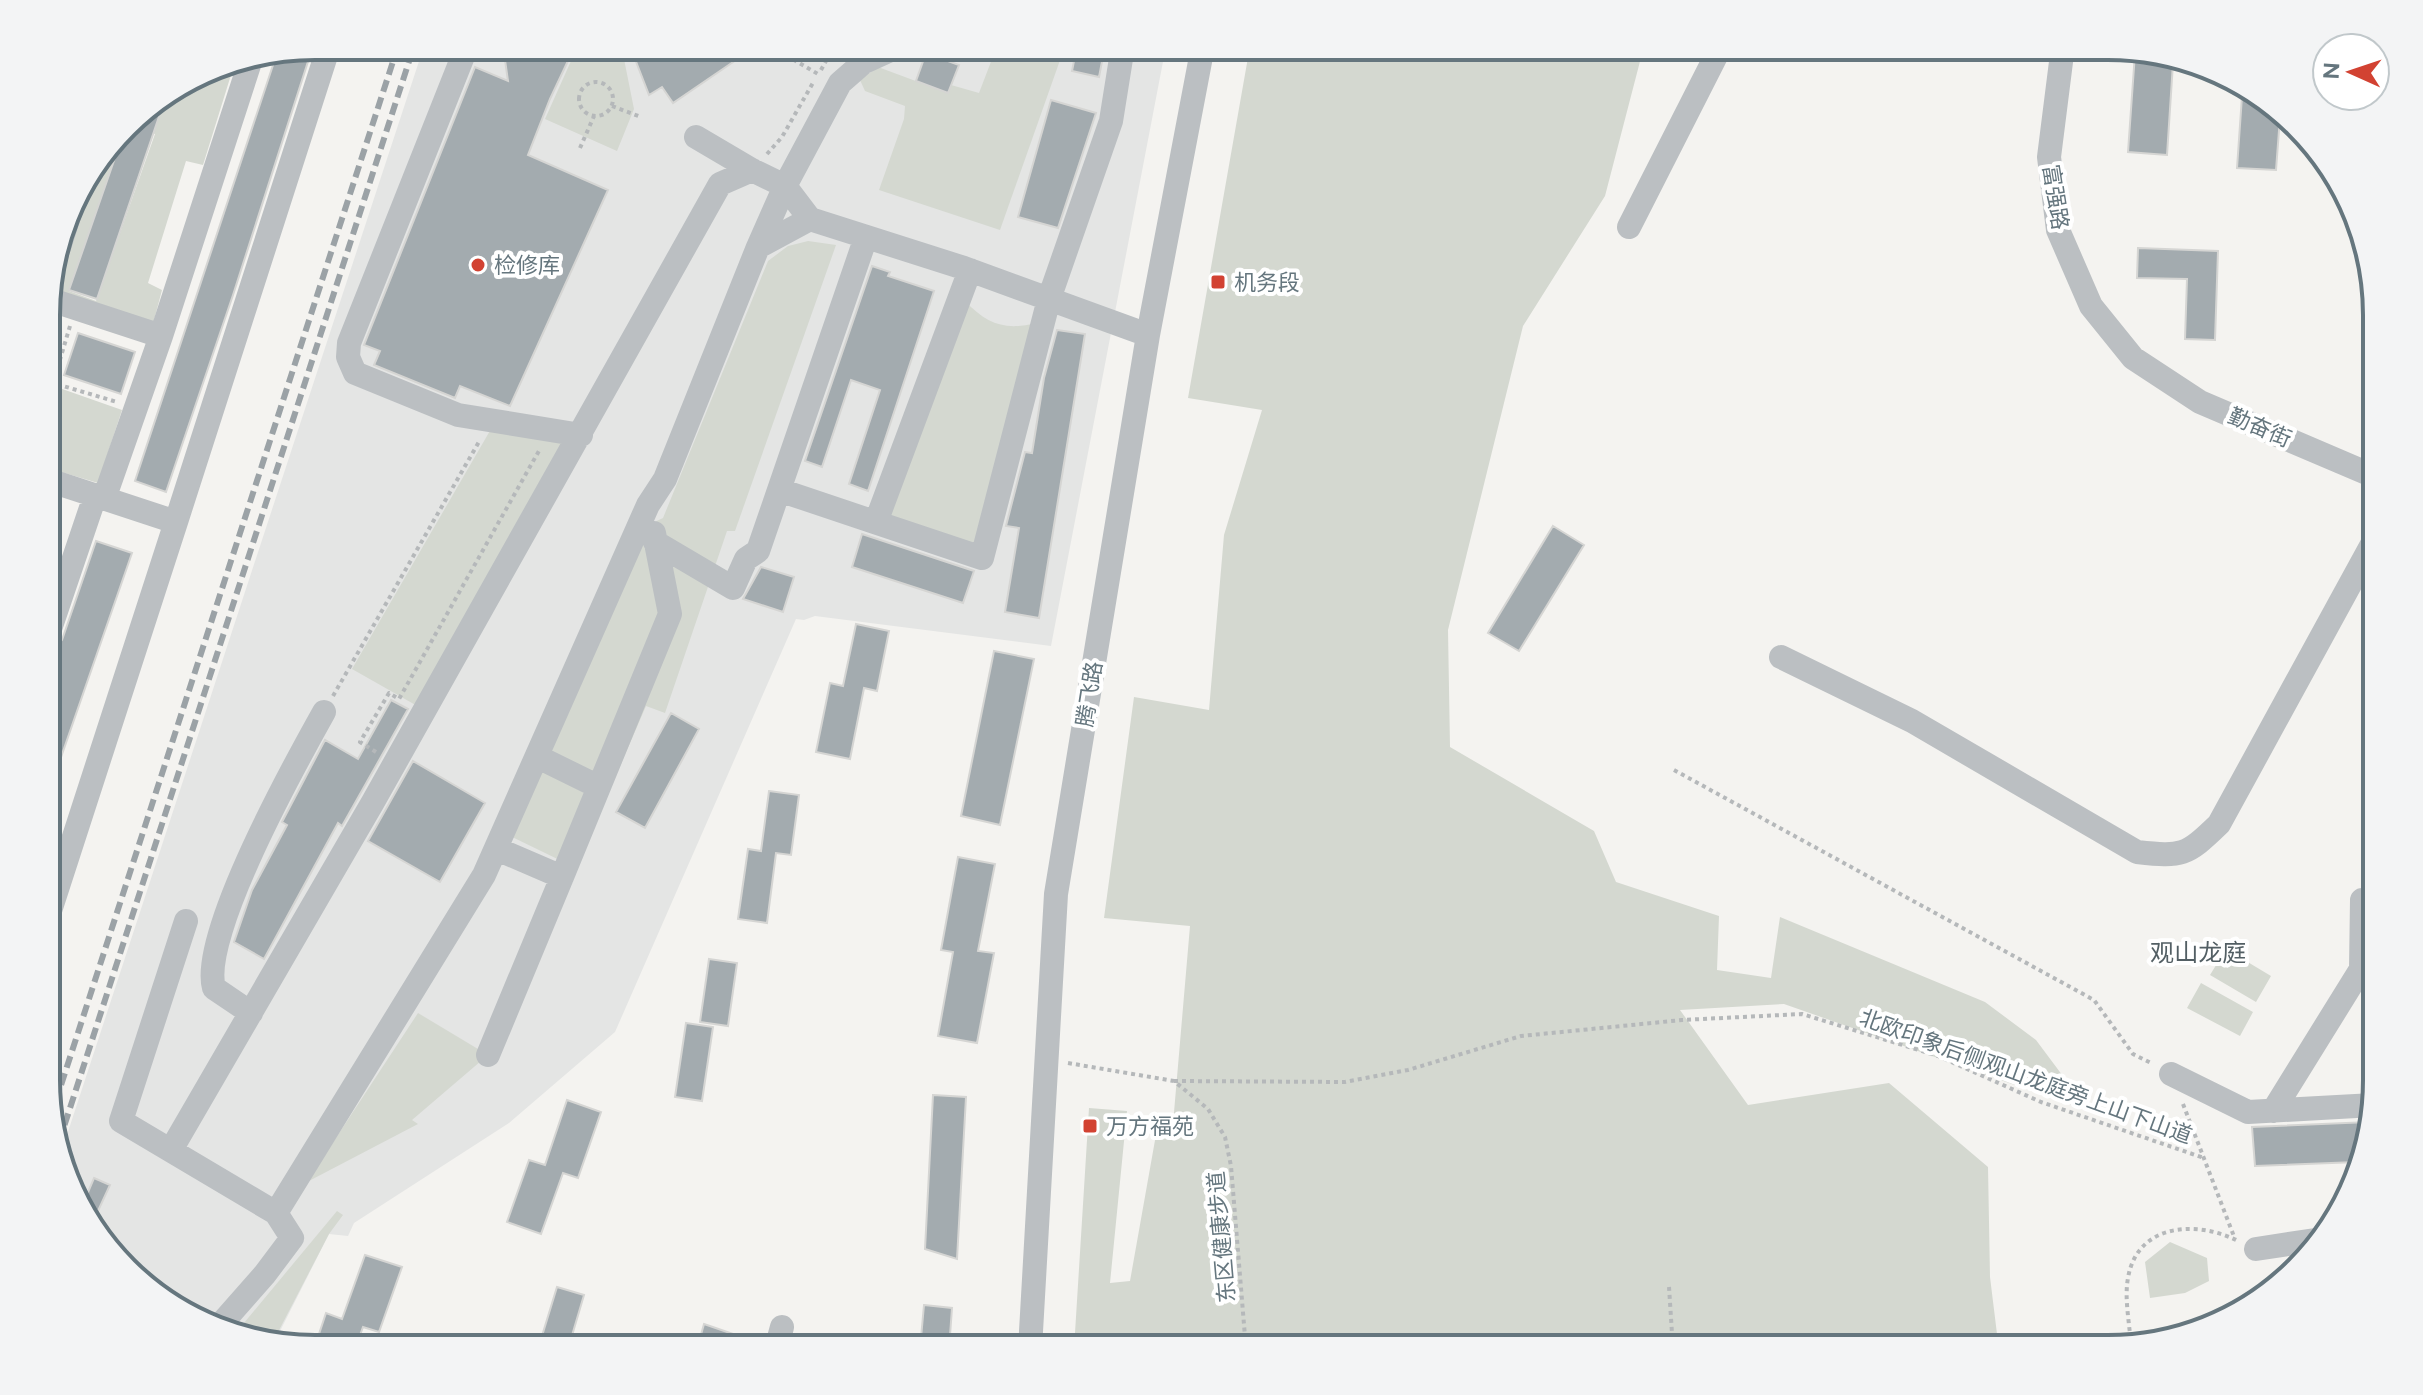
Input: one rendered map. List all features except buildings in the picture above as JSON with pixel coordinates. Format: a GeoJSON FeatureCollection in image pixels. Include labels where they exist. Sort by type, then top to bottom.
{"type":"FeatureCollection","features":[{"type":"Feature","properties":{"kind":"street"},"geometry":{"type":"LineString","coordinates":[[1629,227],[1714,60]]}},
{"type":"Feature","properties":{"kind":"street","name":"富强路"},"geometry":{"type":"LineString","coordinates":[[2061,60],[2049,157],[2058,230],[2091,306],[2133,358],[2148,368]]}},
{"type":"Feature","properties":{"kind":"street"},"geometry":{"type":"LineString","coordinates":[[60,880],[324,61]]}},
{"type":"Feature","properties":{"kind":"street"},"geometry":{"type":"LineString","coordinates":[[461,61],[349,343],[348,357],[355,373],[458,415],[581,435]]}},
{"type":"Feature","properties":{"kind":"street"},"geometry":{"type":"LineString","coordinates":[[276,1213],[484,875],[648,505],[665,479],[785,186],[840,83],[867,61]]}},
{"type":"Feature","properties":{"kind":"street"},"geometry":{"type":"LineString","coordinates":[[779,490],[982,558],[1049,299],[1111,121],[1121,61]]}},
{"type":"Feature","properties":{"kind":"street","name":"腾飞路"},"geometry":{"type":"LineString","coordinates":[[1031,1335],[1056,894],[1148,335],[1200,61]]}},
{"type":"Feature","properties":{"kind":"street"},"geometry":{"type":"LineString","coordinates":[[60,581],[100,497],[136,408],[248,69]]}},
{"type":"Feature","properties":{"kind":"street"},"geometry":{"type":"LineString","coordinates":[[696,137],[785,186],[810,219],[970,270],[1148,335]]}},
{"type":"Feature","properties":{"kind":"street"},"geometry":{"type":"LineString","coordinates":[[171,1150],[395,764],[720,184],[752,170]]}},
{"type":"Feature","properties":{"kind":"street"},"geometry":{"type":"LineString","coordinates":[[758,247],[810,219]]}},
{"type":"Feature","properties":{"kind":"street"},"geometry":{"type":"LineString","coordinates":[[655,542],[733,588],[746,559],[758,551],[866,237]]}},
{"type":"Feature","properties":{"kind":"street"},"geometry":{"type":"LineString","coordinates":[[876,522],[970,270]]}},
{"type":"Feature","properties":{"kind":"street"},"geometry":{"type":"LineString","coordinates":[[61,303],[161,336]]}},
{"type":"Feature","properties":{"kind":"street","name":"勤奋街"},"geometry":{"type":"LineString","coordinates":[[2148,368],[2200,402],[2362,471]]}},
{"type":"Feature","properties":{"kind":"street"},"geometry":{"type":"LineString","coordinates":[[60,484],[176,522]]}},
{"type":"Feature","properties":{"kind":"street"},"geometry":{"type":"LineString","coordinates":[[488,1055],[670,614],[648,505]]}},
{"type":"Feature","properties":{"kind":"street"},"geometry":{"type":"LineString","coordinates":[[1781,657],[1912,721],[2137,852],[2171,856],[2194,849],[2219,824],[2362,563]]}},
{"type":"Feature","properties":{"kind":"street"},"geometry":{"type":"LineString","coordinates":[[251,1013],[214,988],[211,979],[221,929],[270,812],[324,712]]}},
{"type":"Feature","properties":{"kind":"street"},"geometry":{"type":"LineString","coordinates":[[538,757],[599,787]]}},
{"type":"Feature","properties":{"kind":"street"},"geometry":{"type":"LineString","coordinates":[[497,849],[562,877]]}},
{"type":"Feature","properties":{"kind":"street"},"geometry":{"type":"LineString","coordinates":[[186,921],[121,1121],[276,1213],[292,1238],[226,1319]]}},
{"type":"Feature","properties":{"kind":"street"},"geometry":{"type":"LineString","coordinates":[[2273,1111],[2362,980]]}},
{"type":"Feature","properties":{"kind":"street"},"geometry":{"type":"LineString","coordinates":[[2171,1074],[2248,1112],[2361,1106]]}},
{"type":"Feature","properties":{"kind":"street"},"geometry":{"type":"LineString","coordinates":[[2246,1244],[2305,1241]]}},
{"type":"Feature","properties":{"kind":"path"},"geometry":{"type":"LineString","coordinates":[[795,61],[818,74]]}},
{"type":"Feature","properties":{"kind":"path"},"geometry":{"type":"LineString","coordinates":[[752,170],[782,137],[826,61]]}},
{"type":"Feature","properties":{"kind":"path"},"geometry":{"type":"LineString","coordinates":[[599,81],[609,86],[614,97],[612,106],[602,115],[594,116],[579,103],[580,92],[588,83],[599,81]]}},
{"type":"Feature","properties":{"kind":"path"},"geometry":{"type":"LineString","coordinates":[[612,106],[641,117]]}},
{"type":"Feature","properties":{"kind":"path"},"geometry":{"type":"LineString","coordinates":[[580,148],[594,116]]}},
{"type":"Feature","properties":{"kind":"path"},"geometry":{"type":"LineString","coordinates":[[60,359],[76,308]]}},
{"type":"Feature","properties":{"kind":"path"},"geometry":{"type":"LineString","coordinates":[[60,386],[136,408]]}},
{"type":"Feature","properties":{"kind":"path"},"geometry":{"type":"LineString","coordinates":[[324,712],[491,420]]}},
{"type":"Feature","properties":{"kind":"path"},"geometry":{"type":"LineString","coordinates":[[395,764],[360,742],[389,693],[399,699],[551,430]]}},
{"type":"Feature","properties":{"kind":"path"},"geometry":{"type":"LineString","coordinates":[[1674,770],[2094,1000],[2133,1054],[2171,1074],[2204,1158],[2246,1244]]}},
{"type":"Feature","properties":{"kind":"path","name":"北欧印象后侧观山龙庭旁上山下山道"},"geometry":{"type":"LineString","coordinates":[[1174,1081],[1345,1082],[1408,1070],[1521,1036],[1682,1020],[1802,1014],[1938,1056],[2041,1102],[2204,1158]]}},
{"type":"Feature","properties":{"kind":"path","name":"东区健康步道"},"geometry":{"type":"LineString","coordinates":[[1047,1059],[1174,1081],[1208,1109],[1225,1137],[1231,1166],[1245,1334]]}},
{"type":"Feature","properties":{"kind":"path"},"geometry":{"type":"LineString","coordinates":[[2130,1334],[2127,1279],[2136,1253],[2155,1235],[2180,1228],[2216,1230],[2246,1244]]}},
{"type":"Feature","properties":{"kind":"path"},"geometry":{"type":"LineString","coordinates":[[1669,1287],[1672,1334]]}},
{"type":"Feature","properties":{"kind":"shaded area"},"geometry":{"type":"Polygon","coordinates":[[[1247,60],[1640,60],[1605,196],[1523,326],[1448,630],[1450,747],[1594,831],[1616,882],[1719,916],[1717,970],[1771,978],[1780,917],[1985,1002],[2036,1040],[2089,1111],[1784,1004],[1680,1010],[1748,1105],[1889,1083],[1988,1167],[1990,1277],[1998,1334],[1075,1335],[1089,1108],[1127,1111],[1110,1283],[1130,1281],[1157,1129],[1173,1124],[1190,926],[1104,918],[1134,697],[1209,710],[1224,535],[1262,410],[1188,398],[1247,60]]]}},
{"type":"Feature","properties":{"kind":"shaded area"},"geometry":{"type":"Polygon","coordinates":[[[419,61],[1163,61],[1051,646],[815,616],[796,619],[615,1032],[509,1123],[354,1223],[348,1236],[329,1234],[279,1332],[217,1316],[187,1301],[147,1272],[123,1248],[94,1208],[79,1178],[67,1135],[419,61]]]}},
{"type":"Feature","properties":{"kind":"shaded area"},"geometry":{"type":"Polygon","coordinates":[[[571,61],[624,61],[634,109],[617,151],[545,119],[571,61]]]}},
{"type":"Feature","properties":{"kind":"shaded area"},"geometry":{"type":"Polygon","coordinates":[[[991,61],[1060,61],[1000,230],[879,190],[904,119],[905,106],[865,91],[860,80],[878,67],[948,93],[951,85],[979,93],[991,61]]]}},
{"type":"Feature","properties":{"kind":"shaded area"},"geometry":{"type":"Polygon","coordinates":[[[231,75],[203,165],[186,161],[148,283],[162,290],[153,324],[61,293],[69,249],[79,217],[94,187],[115,157],[69,291],[96,301],[155,134],[141,129],[187,94],[231,75]]]}},
{"type":"Feature","properties":{"kind":"shaded area"},"geometry":{"type":"Polygon","coordinates":[[[808,241],[836,245],[735,531],[727,531],[665,713],[646,706],[576,868],[508,835],[644,527],[663,518],[768,261],[788,246],[808,241]]]}},
{"type":"Feature","properties":{"kind":"shaded area"},"geometry":{"type":"Polygon","coordinates":[[[965,301],[997,324],[1015,326],[1036,323],[974,546],[884,518],[965,301]]]}},
{"type":"Feature","properties":{"kind":"shaded area"},"geometry":{"type":"Polygon","coordinates":[[[60,388],[122,410],[98,483],[60,472],[60,388]]]}},
{"type":"Feature","properties":{"kind":"shaded area"},"geometry":{"type":"Polygon","coordinates":[[[491,429],[570,443],[419,707],[352,669],[491,429]]]}},
{"type":"Feature","properties":{"kind":"shaded area"},"geometry":{"type":"Polygon","coordinates":[[[2226,949],[2271,976],[2256,1002],[2210,975],[2226,949]]]}},
{"type":"Feature","properties":{"kind":"shaded area"},"geometry":{"type":"Polygon","coordinates":[[[2201,983],[2253,1012],[2240,1036],[2187,1008],[2201,983]]]}},
{"type":"Feature","properties":{"kind":"shaded area"},"geometry":{"type":"Polygon","coordinates":[[[418,1013],[488,1055],[412,1120],[418,1124],[307,1182],[418,1013]]]}},
{"type":"Feature","properties":{"kind":"shaded area"},"geometry":{"type":"Polygon","coordinates":[[[337,1211],[343,1215],[329,1234],[278,1332],[243,1324],[337,1211]]]}},
{"type":"Feature","properties":{"kind":"shaded area"},"geometry":{"type":"Polygon","coordinates":[[[2170,1242],[2207,1258],[2209,1281],[2185,1293],[2150,1298],[2145,1262],[2170,1242]]]}},
{"type":"Feature","properties":{"kind":"railway"},"geometry":{"type":"LineString","coordinates":[[60,1087],[393,61]]}},
{"type":"Feature","properties":{"kind":"railway"},"geometry":{"type":"LineString","coordinates":[[65,1125],[409,61]]}},
{"type":"Feature","properties":{"kind":"place","name":"检修库"},"geometry":{"type":"Point","coordinates":[478,265]}},
{"type":"Feature","properties":{"kind":"place","name":"机务段"},"geometry":{"type":"Point","coordinates":[1218,282]}},
{"type":"Feature","properties":{"kind":"place","name":"万方福苑"},"geometry":{"type":"Point","coordinates":[1090,1126]}},
{"type":"Feature","properties":{"kind":"district","name":"观山龙庭"},"geometry":{"type":"Point","coordinates":[2198,953]}}]}
